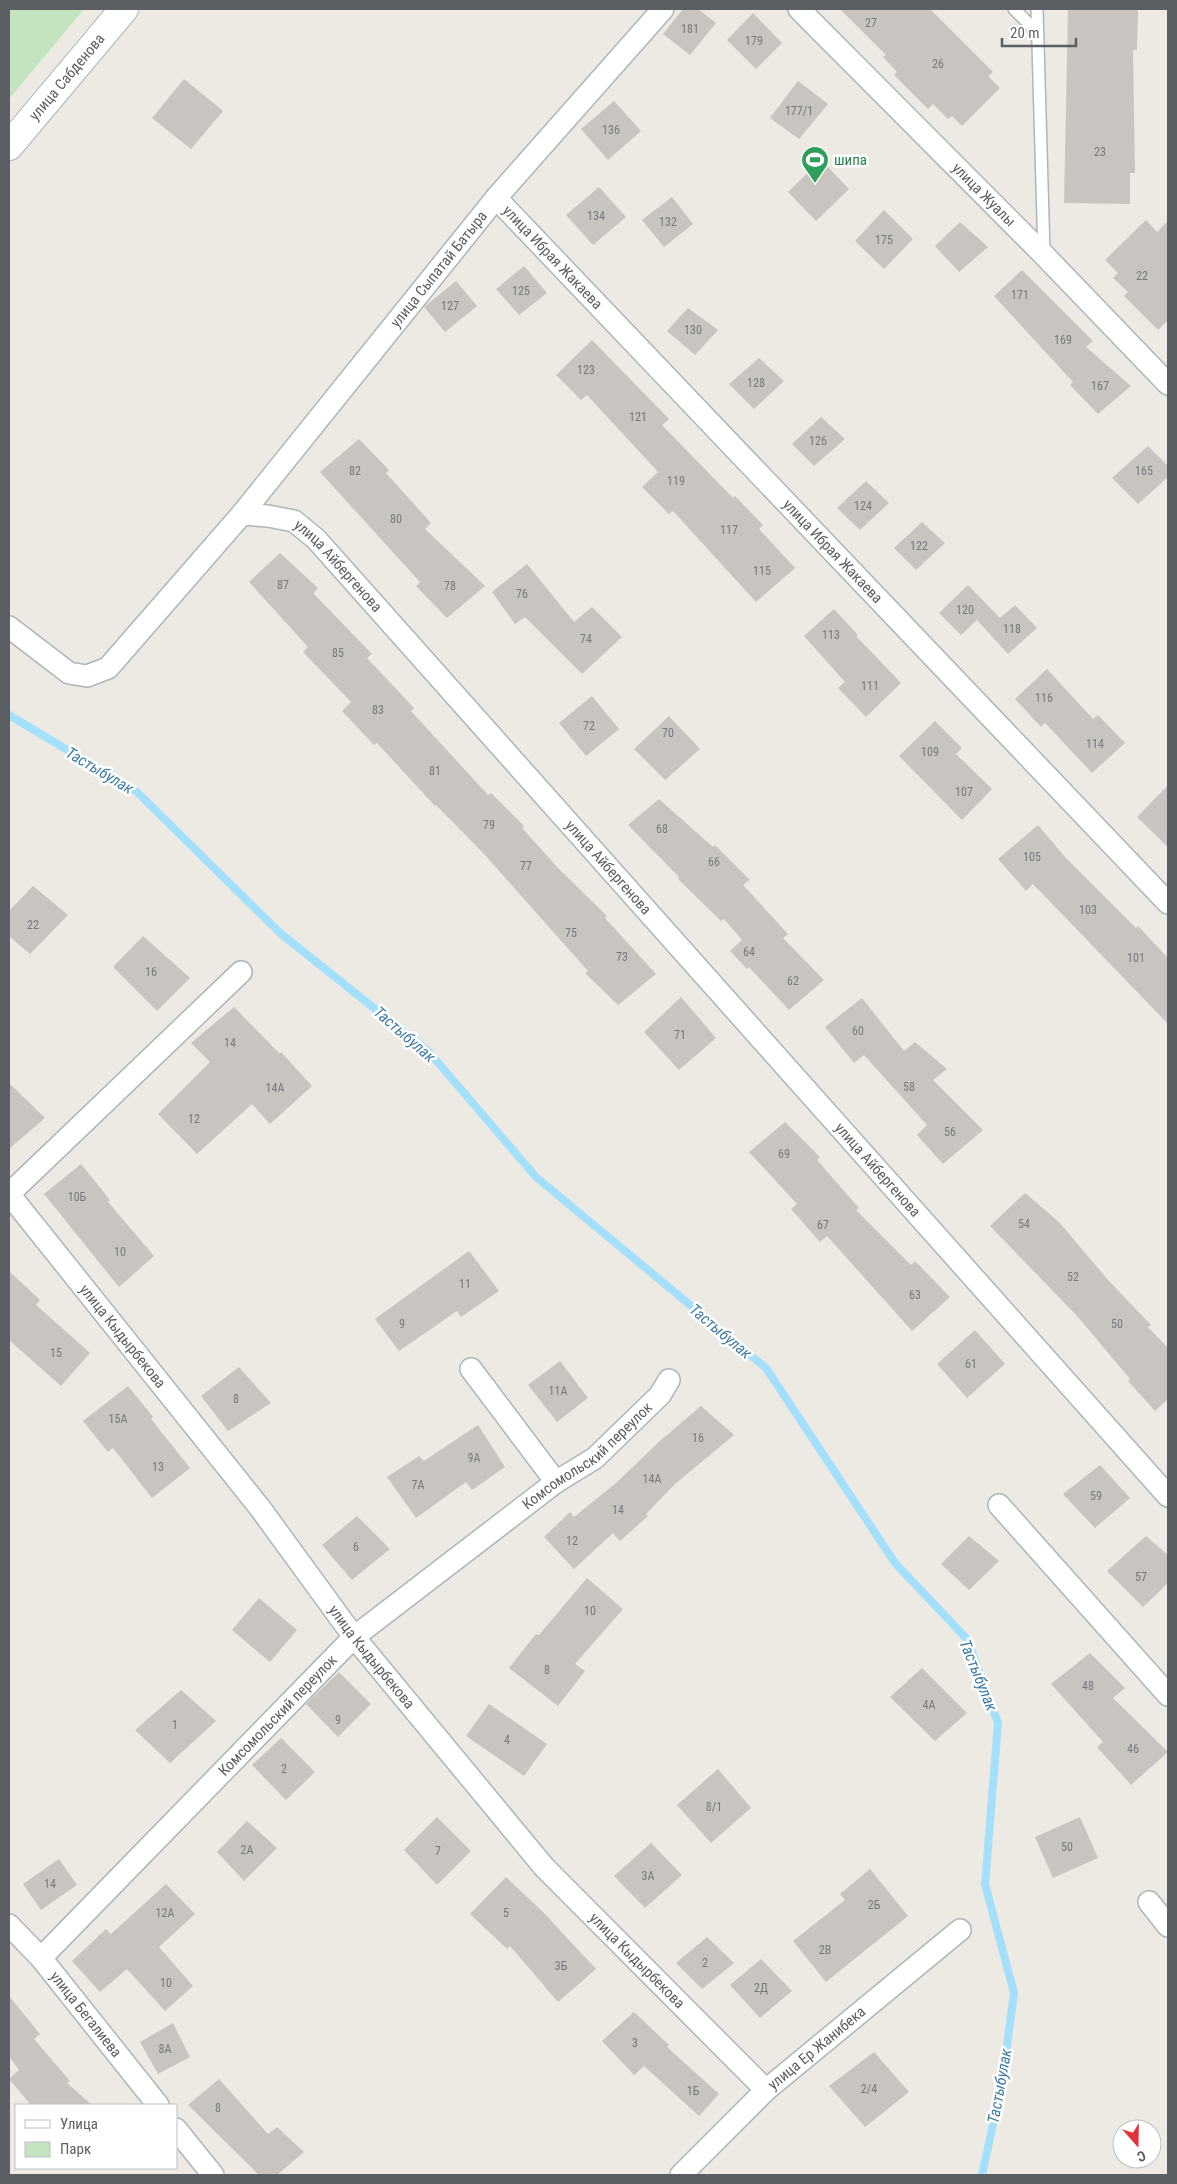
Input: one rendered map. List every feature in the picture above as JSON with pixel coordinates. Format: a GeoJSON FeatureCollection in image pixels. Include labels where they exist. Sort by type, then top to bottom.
{"type":"FeatureCollection","features":[{"type":"Feature","properties":{"kind":"street","name":"улица Сабденова"},"geometry":{"type":"LineString","coordinates":[[9,146],[124,9]]}},
{"type":"Feature","properties":{"kind":"street","name":"улица Сыпатай Батыра"},"geometry":{"type":"LineString","coordinates":[[242,514],[496,198],[663,9]]}},
{"type":"Feature","properties":{"kind":"street","name":"улица Жуалы"},"geometry":{"type":"LineString","coordinates":[[799,9],[1044,255],[1168,384]]}},
{"type":"Feature","properties":{"kind":"street","name":"улица Ибрая Жакаева"},"geometry":{"type":"LineString","coordinates":[[496,198],[1168,903]]}},
{"type":"Feature","properties":{"kind":"street"},"geometry":{"type":"LineString","coordinates":[[9,628],[68,673],[87,676],[108,668],[242,514]]}},
{"type":"Feature","properties":{"kind":"street","name":"улица Айбергенова"},"geometry":{"type":"LineString","coordinates":[[242,514],[294,521],[316,539],[1168,1496]]}},
{"type":"Feature","properties":{"kind":"street"},"geometry":{"type":"LineString","coordinates":[[9,1194],[241,972]]}},
{"type":"Feature","properties":{"kind":"street","name":"улица Кыдырбекова"},"geometry":{"type":"LineString","coordinates":[[9,1194],[260,1508],[354,1637],[544,1867],[766,2090]]}},
{"type":"Feature","properties":{"kind":"street"},"geometry":{"type":"LineString","coordinates":[[471,1369],[556,1482]]}},
{"type":"Feature","properties":{"kind":"street","name":"Комсомольский переулок"},"geometry":{"type":"LineString","coordinates":[[41,1958],[354,1637],[556,1482],[595,1458],[660,1395],[669,1380]]}},
{"type":"Feature","properties":{"kind":"street"},"geometry":{"type":"LineString","coordinates":[[999,1505],[1168,1695]]}},
{"type":"Feature","properties":{"kind":"street"},"geometry":{"type":"LineString","coordinates":[[1149,1902],[1168,1926]]}},
{"type":"Feature","properties":{"kind":"street","name":"улица Бегалиева"},"geometry":{"type":"LineString","coordinates":[[9,1925],[41,1958],[157,2104]]}},
{"type":"Feature","properties":{"kind":"street","name":"улица Ер Жанибека"},"geometry":{"type":"LineString","coordinates":[[681,2175],[766,2090],[960,1930]]}},
{"type":"Feature","properties":{"kind":"street"},"geometry":{"type":"LineString","coordinates":[[178,2131],[213,2175]]}},
{"type":"Feature","properties":{"kind":"lane"},"geometry":{"type":"LineString","coordinates":[[1014,9],[1037,32]]}},
{"type":"Feature","properties":{"kind":"lane"},"geometry":{"type":"LineString","coordinates":[[1037,9],[1044,255]]}},
{"type":"Feature","properties":{"kind":"green space"},"geometry":{"type":"Polygon","coordinates":[[[9,9],[84,9],[9,99],[9,9]]]}},
{"type":"Feature","properties":{"kind":"building"},"geometry":{"type":"Polygon","coordinates":[[[683,9],[698,9],[716,23],[690,55],[663,34],[683,9]]]}},
{"type":"Feature","properties":{"kind":"building"},"geometry":{"type":"Polygon","coordinates":[[[840,9],[930,9],[993,72],[988,76],[1000,88],[962,126],[952,116],[948,119],[933,104],[928,109],[894,75],[897,72],[883,57],[886,55],[840,9]]]}},
{"type":"Feature","properties":{"kind":"building"},"geometry":{"type":"Polygon","coordinates":[[[1068,9],[1138,9],[1137,50],[1133,50],[1135,173],[1130,173],[1130,204],[1064,203],[1068,9]]]}},
{"type":"Feature","properties":{"kind":"building"},"geometry":{"type":"Polygon","coordinates":[[[753,13],[782,43],[756,69],[727,40],[753,13]]]}},
{"type":"Feature","properties":{"kind":"building"},"geometry":{"type":"Polygon","coordinates":[[[184,79],[223,111],[191,149],[152,118],[184,79]]]}},
{"type":"Feature","properties":{"kind":"building"},"geometry":{"type":"Polygon","coordinates":[[[798,81],[828,104],[799,139],[770,118],[798,81]]]}},
{"type":"Feature","properties":{"kind":"building"},"geometry":{"type":"Polygon","coordinates":[[[614,101],[641,131],[608,160],[581,129],[614,101]]]}},
{"type":"Feature","properties":{"kind":"building"},"geometry":{"type":"Polygon","coordinates":[[[821,160],[849,189],[816,221],[788,192],[821,160]]]}},
{"type":"Feature","properties":{"kind":"building"},"geometry":{"type":"Polygon","coordinates":[[[599,187],[626,217],[593,245],[566,215],[599,187]]]}},
{"type":"Feature","properties":{"kind":"building"},"geometry":{"type":"Polygon","coordinates":[[[672,197],[693,224],[664,247],[642,220],[672,197]]]}},
{"type":"Feature","properties":{"kind":"building"},"geometry":{"type":"Polygon","coordinates":[[[884,210],[913,239],[884,269],[855,241],[884,210]]]}},
{"type":"Feature","properties":{"kind":"building"},"geometry":{"type":"Polygon","coordinates":[[[1146,220],[1157,232],[1168,221],[1168,320],[1158,330],[1124,296],[1128,292],[1113,278],[1118,273],[1105,260],[1146,220]]]}},
{"type":"Feature","properties":{"kind":"building"},"geometry":{"type":"Polygon","coordinates":[[[960,222],[988,247],[959,272],[935,246],[960,222]]]}},
{"type":"Feature","properties":{"kind":"building"},"geometry":{"type":"Polygon","coordinates":[[[524,266],[547,293],[519,315],[496,289],[524,266]]]}},
{"type":"Feature","properties":{"kind":"building"},"geometry":{"type":"Polygon","coordinates":[[[1022,270],[1093,341],[1086,347],[1131,386],[1098,414],[1070,385],[1073,382],[994,296],[1022,270]]]}},
{"type":"Feature","properties":{"kind":"building"},"geometry":{"type":"Polygon","coordinates":[[[456,281],[477,306],[445,332],[424,307],[456,281]]]}},
{"type":"Feature","properties":{"kind":"building"},"geometry":{"type":"Polygon","coordinates":[[[688,308],[718,330],[695,355],[667,331],[688,308]]]}},
{"type":"Feature","properties":{"kind":"building"},"geometry":{"type":"Polygon","coordinates":[[[592,340],[669,419],[662,425],[733,498],[735,496],[763,525],[759,529],[795,568],[756,602],[673,511],[669,514],[642,487],[658,472],[587,395],[581,400],[556,375],[592,340]]]}},
{"type":"Feature","properties":{"kind":"building"},"geometry":{"type":"Polygon","coordinates":[[[759,358],[784,381],[754,409],[729,384],[759,358]]]}},
{"type":"Feature","properties":{"kind":"building"},"geometry":{"type":"Polygon","coordinates":[[[821,417],[845,439],[814,466],[792,444],[821,417]]]}},
{"type":"Feature","properties":{"kind":"building"},"geometry":{"type":"Polygon","coordinates":[[[359,439],[389,470],[386,473],[431,523],[425,529],[485,586],[447,618],[416,586],[420,582],[320,472],[359,439]]]}},
{"type":"Feature","properties":{"kind":"building"},"geometry":{"type":"Polygon","coordinates":[[[1148,446],[1168,466],[1168,477],[1138,504],[1112,478],[1148,446]]]}},
{"type":"Feature","properties":{"kind":"building"},"geometry":{"type":"Polygon","coordinates":[[[866,481],[889,503],[860,530],[837,508],[866,481]]]}},
{"type":"Feature","properties":{"kind":"building"},"geometry":{"type":"Polygon","coordinates":[[[922,522],[945,543],[916,570],[894,548],[922,522]]]}},
{"type":"Feature","properties":{"kind":"building"},"geometry":{"type":"Polygon","coordinates":[[[280,553],[318,588],[313,593],[372,654],[367,658],[414,708],[411,711],[488,795],[491,793],[524,826],[522,828],[559,869],[607,916],[605,918],[656,974],[618,1005],[585,973],[588,971],[485,855],[435,806],[377,743],[374,745],[342,711],[351,702],[303,652],[308,647],[249,582],[280,553]]]}},
{"type":"Feature","properties":{"kind":"building"},"geometry":{"type":"Polygon","coordinates":[[[527,564],[574,622],[592,607],[622,637],[582,674],[525,617],[515,624],[492,592],[527,564]]]}},
{"type":"Feature","properties":{"kind":"building"},"geometry":{"type":"Polygon","coordinates":[[[968,585],[1000,618],[1015,605],[1037,628],[1008,654],[977,620],[961,635],[939,613],[968,585]]]}},
{"type":"Feature","properties":{"kind":"building"},"geometry":{"type":"Polygon","coordinates":[[[834,609],[858,635],[856,636],[901,683],[866,717],[838,688],[845,682],[804,636],[834,609]]]}},
{"type":"Feature","properties":{"kind":"building"},"geometry":{"type":"Polygon","coordinates":[[[1047,669],[1093,719],[1098,715],[1125,743],[1092,773],[1045,723],[1041,727],[1015,699],[1047,669]]]}},
{"type":"Feature","properties":{"kind":"building"},"geometry":{"type":"Polygon","coordinates":[[[592,696],[619,729],[586,756],[559,723],[592,696]]]}},
{"type":"Feature","properties":{"kind":"building"},"geometry":{"type":"Polygon","coordinates":[[[669,716],[700,749],[665,780],[634,749],[669,716]]]}},
{"type":"Feature","properties":{"kind":"building"},"geometry":{"type":"Polygon","coordinates":[[[935,721],[962,748],[956,754],[992,789],[962,820],[899,756],[935,721]]]}},
{"type":"Feature","properties":{"kind":"building"},"geometry":{"type":"Polygon","coordinates":[[[1168,785],[1168,847],[1137,817],[1168,785]]]}},
{"type":"Feature","properties":{"kind":"building"},"geometry":{"type":"Polygon","coordinates":[[[659,799],[713,847],[715,845],[750,880],[743,885],[788,934],[783,938],[824,980],[789,1010],[749,967],[747,969],[730,951],[742,940],[724,919],[721,921],[678,879],[679,877],[628,825],[659,799]]]}},
{"type":"Feature","properties":{"kind":"building"},"geometry":{"type":"Polygon","coordinates":[[[1038,825],[1065,857],[1136,928],[1138,926],[1168,958],[1168,1024],[1033,884],[1026,891],[998,859],[1038,825]]]}},
{"type":"Feature","properties":{"kind":"building"},"geometry":{"type":"Polygon","coordinates":[[[33,886],[68,915],[30,954],[9,936],[9,911],[33,886]]]}},
{"type":"Feature","properties":{"kind":"building"},"geometry":{"type":"Polygon","coordinates":[[[143,936],[190,978],[157,1011],[113,967],[143,936]]]}},
{"type":"Feature","properties":{"kind":"building"},"geometry":{"type":"Polygon","coordinates":[[[681,997],[716,1038],[679,1070],[644,1032],[681,997]]]}},
{"type":"Feature","properties":{"kind":"building"},"geometry":{"type":"Polygon","coordinates":[[[862,998],[904,1051],[915,1042],[947,1069],[933,1080],[983,1130],[943,1164],[917,1135],[927,1125],[864,1055],[854,1063],[825,1027],[862,998]]]}},
{"type":"Feature","properties":{"kind":"building"},"geometry":{"type":"Polygon","coordinates":[[[234,1007],[280,1054],[281,1052],[312,1086],[270,1124],[252,1104],[197,1154],[158,1114],[210,1062],[191,1043],[234,1007]]]}},
{"type":"Feature","properties":{"kind":"building"},"geometry":{"type":"Polygon","coordinates":[[[9,1083],[45,1118],[9,1149],[9,1083]]]}},
{"type":"Feature","properties":{"kind":"building"},"geometry":{"type":"Polygon","coordinates":[[[785,1122],[820,1157],[817,1160],[859,1208],[856,1210],[911,1265],[915,1261],[950,1297],[912,1331],[827,1236],[820,1242],[791,1209],[797,1204],[749,1152],[785,1122]]]}},
{"type":"Feature","properties":{"kind":"building"},"geometry":{"type":"Polygon","coordinates":[[[81,1164],[110,1200],[108,1202],[154,1256],[119,1287],[44,1194],[81,1164]]]}},
{"type":"Feature","properties":{"kind":"building"},"geometry":{"type":"Polygon","coordinates":[[[1025,1193],[1059,1222],[1108,1280],[1151,1325],[1148,1327],[1168,1348],[1168,1399],[1155,1411],[1128,1381],[1130,1379],[1078,1317],[990,1226],[1025,1193]]]}},
{"type":"Feature","properties":{"kind":"building"},"geometry":{"type":"Polygon","coordinates":[[[469,1251],[499,1291],[461,1317],[457,1311],[399,1351],[375,1319],[469,1251]]]}},
{"type":"Feature","properties":{"kind":"building"},"geometry":{"type":"Polygon","coordinates":[[[9,1271],[40,1300],[36,1305],[90,1353],[61,1386],[9,1340],[9,1271]]]}},
{"type":"Feature","properties":{"kind":"building"},"geometry":{"type":"Polygon","coordinates":[[[975,1330],[1005,1364],[967,1398],[937,1364],[975,1330]]]}},
{"type":"Feature","properties":{"kind":"building"},"geometry":{"type":"Polygon","coordinates":[[[560,1361],[588,1398],[557,1422],[528,1385],[560,1361]]]}},
{"type":"Feature","properties":{"kind":"building"},"geometry":{"type":"Polygon","coordinates":[[[239,1367],[271,1403],[228,1431],[201,1396],[239,1367]]]}},
{"type":"Feature","properties":{"kind":"building"},"geometry":{"type":"Polygon","coordinates":[[[128,1386],[153,1417],[151,1419],[190,1468],[152,1498],[113,1448],[108,1452],[83,1421],[128,1386]]]}},
{"type":"Feature","properties":{"kind":"building"},"geometry":{"type":"Polygon","coordinates":[[[701,1406],[734,1435],[675,1484],[646,1514],[648,1516],[620,1541],[613,1533],[574,1569],[544,1537],[570,1512],[574,1517],[616,1483],[661,1440],[701,1406]]]}},
{"type":"Feature","properties":{"kind":"building"},"geometry":{"type":"Polygon","coordinates":[[[478,1425],[505,1467],[472,1490],[466,1482],[416,1518],[387,1477],[419,1456],[424,1461],[478,1425]]]}},
{"type":"Feature","properties":{"kind":"building"},"geometry":{"type":"Polygon","coordinates":[[[1100,1465],[1130,1498],[1095,1528],[1063,1494],[1100,1465]]]}},
{"type":"Feature","properties":{"kind":"building"},"geometry":{"type":"Polygon","coordinates":[[[357,1516],[390,1549],[352,1580],[322,1545],[357,1516]]]}},
{"type":"Feature","properties":{"kind":"building"},"geometry":{"type":"Polygon","coordinates":[[[969,1536],[999,1561],[969,1590],[941,1564],[969,1536]]]}},
{"type":"Feature","properties":{"kind":"building"},"geometry":{"type":"Polygon","coordinates":[[[1146,1536],[1168,1555],[1168,1583],[1143,1607],[1107,1571],[1146,1536]]]}},
{"type":"Feature","properties":{"kind":"building"},"geometry":{"type":"Polygon","coordinates":[[[587,1578],[623,1609],[575,1664],[585,1671],[558,1706],[509,1668],[536,1634],[539,1635],[587,1578]]]}},
{"type":"Feature","properties":{"kind":"building"},"geometry":{"type":"Polygon","coordinates":[[[259,1598],[297,1630],[270,1662],[232,1630],[259,1598]]]}},
{"type":"Feature","properties":{"kind":"building"},"geometry":{"type":"Polygon","coordinates":[[[1090,1653],[1125,1688],[1113,1698],[1168,1752],[1131,1785],[1097,1747],[1103,1742],[1051,1684],[1090,1653]]]}},
{"type":"Feature","properties":{"kind":"building"},"geometry":{"type":"Polygon","coordinates":[[[922,1668],[967,1713],[935,1741],[890,1697],[922,1668]]]}},
{"type":"Feature","properties":{"kind":"building"},"geometry":{"type":"Polygon","coordinates":[[[339,1672],[371,1704],[338,1737],[306,1704],[339,1672]]]}},
{"type":"Feature","properties":{"kind":"building"},"geometry":{"type":"Polygon","coordinates":[[[181,1690],[216,1721],[170,1763],[135,1730],[181,1690]]]}},
{"type":"Feature","properties":{"kind":"building"},"geometry":{"type":"Polygon","coordinates":[[[489,1704],[547,1744],[524,1776],[466,1736],[489,1704]]]}},
{"type":"Feature","properties":{"kind":"building"},"geometry":{"type":"Polygon","coordinates":[[[281,1738],[315,1772],[286,1800],[252,1765],[281,1738]]]}},
{"type":"Feature","properties":{"kind":"building"},"geometry":{"type":"Polygon","coordinates":[[[718,1769],[751,1808],[711,1843],[677,1805],[718,1769]]]}},
{"type":"Feature","properties":{"kind":"building"},"geometry":{"type":"Polygon","coordinates":[[[437,1817],[471,1851],[437,1885],[404,1850],[437,1817]]]}},
{"type":"Feature","properties":{"kind":"building"},"geometry":{"type":"Polygon","coordinates":[[[1080,1817],[1098,1858],[1053,1878],[1035,1837],[1080,1817]]]}},
{"type":"Feature","properties":{"kind":"building"},"geometry":{"type":"Polygon","coordinates":[[[247,1821],[277,1848],[244,1881],[217,1852],[247,1821]]]}},
{"type":"Feature","properties":{"kind":"building"},"geometry":{"type":"Polygon","coordinates":[[[651,1843],[682,1875],[645,1908],[614,1876],[651,1843]]]}},
{"type":"Feature","properties":{"kind":"building"},"geometry":{"type":"Polygon","coordinates":[[[59,1859],[77,1885],[41,1910],[23,1884],[59,1859]]]}},
{"type":"Feature","properties":{"kind":"building"},"geometry":{"type":"Polygon","coordinates":[[[870,1869],[908,1916],[826,1982],[793,1941],[845,1900],[840,1894],[870,1869]]]}},
{"type":"Feature","properties":{"kind":"building"},"geometry":{"type":"Polygon","coordinates":[[[506,1877],[543,1912],[596,1969],[558,2002],[510,1946],[507,1949],[470,1914],[506,1877]]]}},
{"type":"Feature","properties":{"kind":"building"},"geometry":{"type":"Polygon","coordinates":[[[166,1884],[195,1914],[159,1947],[193,1986],[165,2011],[127,1969],[100,1992],[72,1961],[106,1929],[111,1934],[166,1884]]]}},
{"type":"Feature","properties":{"kind":"building"},"geometry":{"type":"Polygon","coordinates":[[[707,1937],[734,1963],[702,1989],[676,1963],[707,1937]]]}},
{"type":"Feature","properties":{"kind":"building"},"geometry":{"type":"Polygon","coordinates":[[[761,1959],[792,1991],[760,2018],[730,1985],[761,1959]]]}},
{"type":"Feature","properties":{"kind":"building"},"geometry":{"type":"Polygon","coordinates":[[[9,1996],[40,2034],[34,2039],[70,2081],[67,2083],[91,2104],[30,2104],[9,2079],[19,2070],[9,2056],[9,1996]]]}},
{"type":"Feature","properties":{"kind":"building"},"geometry":{"type":"Polygon","coordinates":[[[634,2012],[669,2045],[667,2047],[719,2094],[699,2116],[644,2066],[634,2075],[602,2041],[634,2012]]]}},
{"type":"Feature","properties":{"kind":"building"},"geometry":{"type":"Polygon","coordinates":[[[173,2023],[190,2057],[158,2074],[140,2042],[173,2023]]]}},
{"type":"Feature","properties":{"kind":"building"},"geometry":{"type":"Polygon","coordinates":[[[874,2052],[909,2092],[865,2127],[829,2086],[874,2052]]]}},
{"type":"Feature","properties":{"kind":"building"},"geometry":{"type":"Polygon","coordinates":[[[219,2079],[268,2134],[277,2127],[304,2152],[277,2175],[259,2175],[188,2105],[219,2079]]]}},
{"type":"Feature","properties":{"kind":"waterway","name":"Тастыбулак"},"geometry":{"type":"LineString","coordinates":[[9,715],[136,791],[280,933],[429,1052],[536,1177],[766,1368],[895,1563],[967,1639],[998,1723],[985,1884],[1014,1993],[1002,2082],[982,2175]]}},
{"type":"Feature","properties":{"kind":"place","name":"шипа"},"geometry":{"type":"Point","coordinates":[815,184]}}]}
